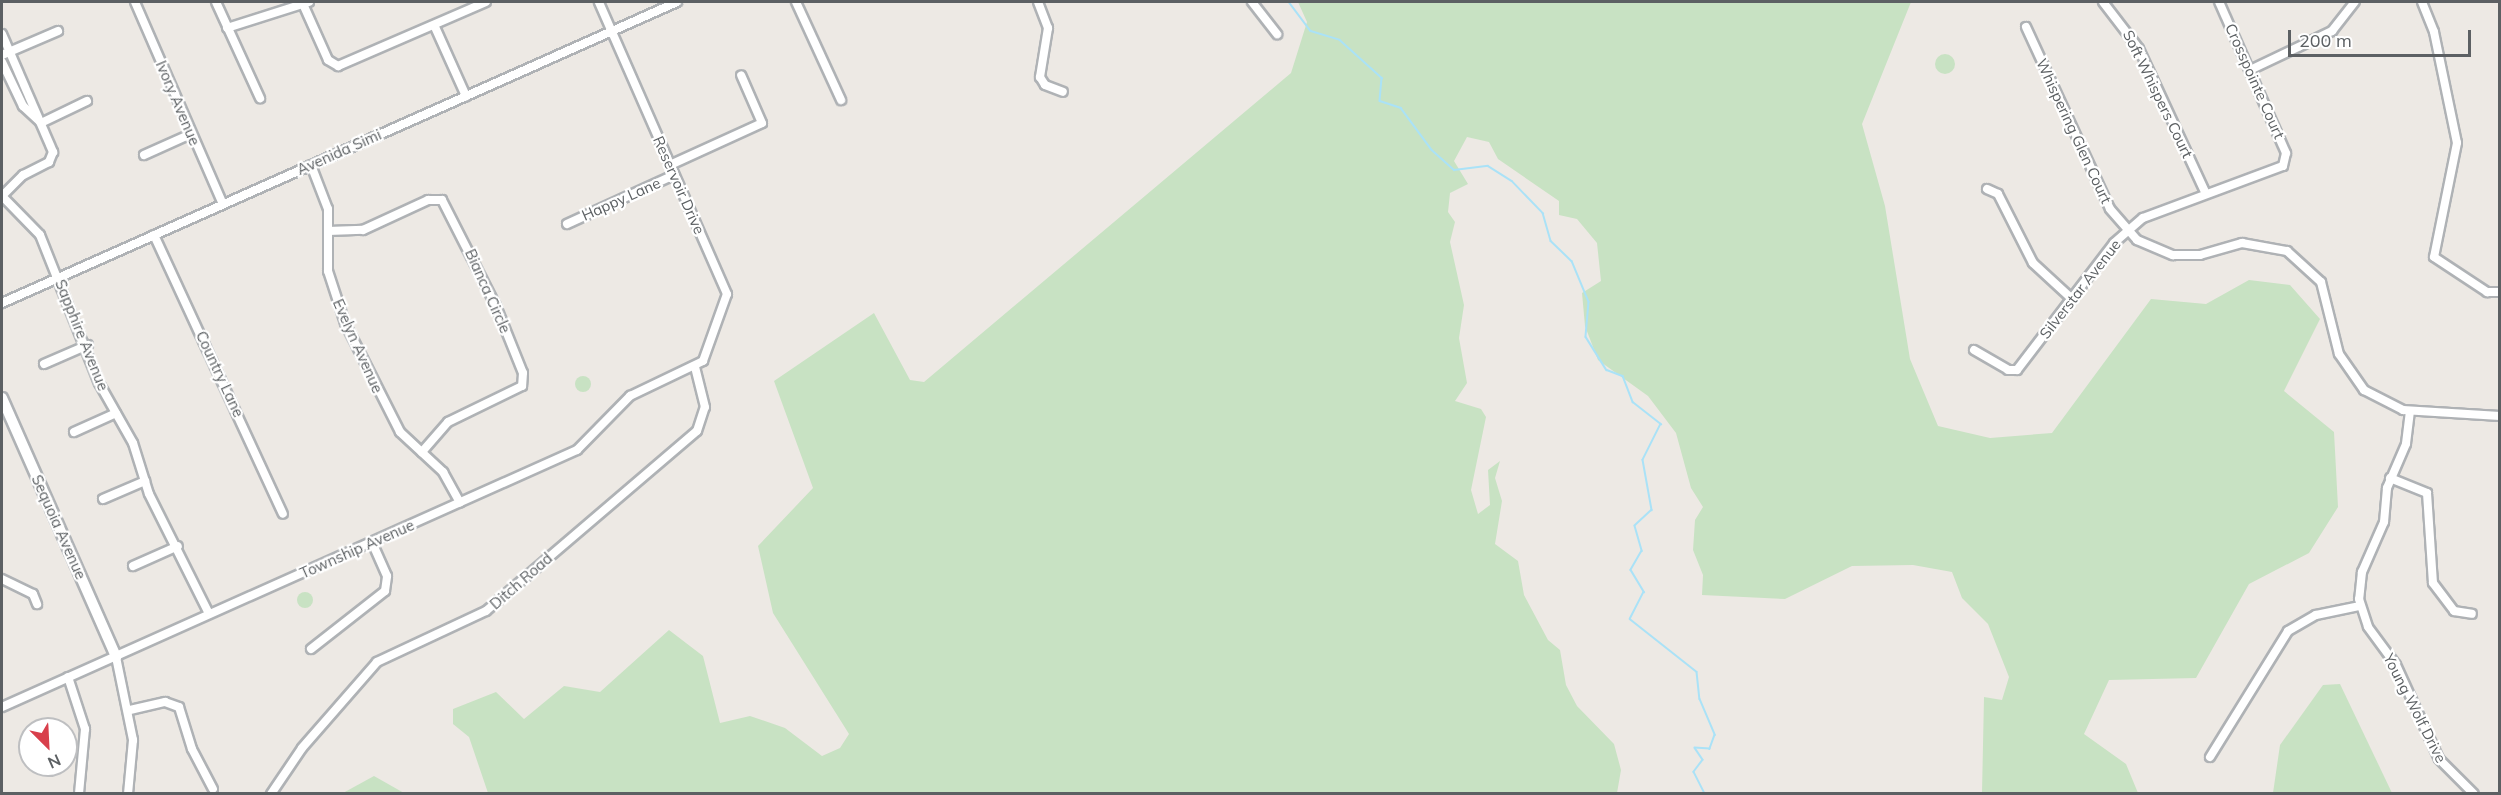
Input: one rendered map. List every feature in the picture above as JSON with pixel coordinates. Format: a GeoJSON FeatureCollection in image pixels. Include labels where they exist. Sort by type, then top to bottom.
{"type":"FeatureCollection","features":[{"type":"Feature","properties":{"kind":"street","name":"Ivory Avenue"},"geometry":{"type":"LineString","coordinates":[[135,2],[223,204]]}},
{"type":"Feature","properties":{"kind":"street"},"geometry":{"type":"LineString","coordinates":[[216,2],[261,98]]}},
{"type":"Feature","properties":{"kind":"street"},"geometry":{"type":"LineString","coordinates":[[227,28],[306,3],[328,60],[338,66],[435,27],[486,2]]}},
{"type":"Feature","properties":{"kind":"street","name":"Reservoir Drive"},"geometry":{"type":"LineString","coordinates":[[599,2],[727,294],[706,357],[694,367]]}},
{"type":"Feature","properties":{"kind":"street","name":"Avenida Simi"},"geometry":{"type":"LineString","coordinates":[[2,303],[677,2]]}},
{"type":"Feature","properties":{"kind":"street"},"geometry":{"type":"LineString","coordinates":[[796,2],[841,100]]}},
{"type":"Feature","properties":{"kind":"street"},"geometry":{"type":"LineString","coordinates":[[1038,2],[1048,28],[1040,77],[1045,85],[1064,92]]}},
{"type":"Feature","properties":{"kind":"street"},"geometry":{"type":"LineString","coordinates":[[1252,2],[1277,34]]}},
{"type":"Feature","properties":{"kind":"street","name":"Soft Whispers Court"},"geometry":{"type":"LineString","coordinates":[[2103,2],[2139,49],[2205,192]]}},
{"type":"Feature","properties":{"kind":"street","name":"Crosspointe Court"},"geometry":{"type":"LineString","coordinates":[[2219,2],[2250,70],[2286,161]]}},
{"type":"Feature","properties":{"kind":"street"},"geometry":{"type":"LineString","coordinates":[[2250,70],[2332,31],[2355,2]]}},
{"type":"Feature","properties":{"kind":"street"},"geometry":{"type":"LineString","coordinates":[[2422,2],[2434,32],[2457,143],[2434,257],[2440,266],[2495,293]]}},
{"type":"Feature","properties":{"kind":"street"},"geometry":{"type":"LineString","coordinates":[[435,27],[466,96]]}},
{"type":"Feature","properties":{"kind":"street","name":"Whispering Glen Court"},"geometry":{"type":"LineString","coordinates":[[2026,27],[2110,209],[2127,231],[2148,247],[2173,255],[2257,243],[2300,259],[2328,295],[2340,354],[2354,380],[2376,399],[2410,411],[2499,416]]}},
{"type":"Feature","properties":{"kind":"street"},"geometry":{"type":"LineString","coordinates":[[5,54],[58,31]]}},
{"type":"Feature","properties":{"kind":"street"},"geometry":{"type":"LineString","coordinates":[[2,34],[5,54],[41,123],[52,157],[2,196]]}},
{"type":"Feature","properties":{"kind":"street"},"geometry":{"type":"LineString","coordinates":[[2,62],[23,106],[41,123]]}},
{"type":"Feature","properties":{"kind":"street"},"geometry":{"type":"LineString","coordinates":[[670,165],[762,123],[741,75]]}},
{"type":"Feature","properties":{"kind":"street"},"geometry":{"type":"LineString","coordinates":[[41,123],[87,101]]}},
{"type":"Feature","properties":{"kind":"street"},"geometry":{"type":"LineString","coordinates":[[144,155],[191,134]]}},
{"type":"Feature","properties":{"kind":"street","name":"Silverstar Avenue"},"geometry":{"type":"LineString","coordinates":[[1974,350],[2012,371],[2127,231],[2157,210],[2279,169],[2286,161]]}},
{"type":"Feature","properties":{"kind":"street","name":"Evelyn Avenue"},"geometry":{"type":"LineString","coordinates":[[311,165],[326,200],[328,271],[345,323],[390,415],[443,472],[460,503]]}},
{"type":"Feature","properties":{"kind":"street","name":"Happy Lane"},"geometry":{"type":"LineString","coordinates":[[567,224],[674,175]]}},
{"type":"Feature","properties":{"kind":"street"},"geometry":{"type":"LineString","coordinates":[[1987,189],[1998,194],[2033,263],[2071,298]]}},
{"type":"Feature","properties":{"kind":"street","name":"Sapphire Avenue"},"geometry":{"type":"LineString","coordinates":[[2,196],[32,224],[59,277],[145,481],[209,614]]}},
{"type":"Feature","properties":{"kind":"street","name":"Bianca Circle"},"geometry":{"type":"LineString","coordinates":[[328,231],[363,230],[429,200],[442,200],[496,306],[523,373],[522,386],[448,422],[422,452]]}},
{"type":"Feature","properties":{"kind":"street","name":"Country Lane"},"geometry":{"type":"LineString","coordinates":[[154,235],[283,514]]}},
{"type":"Feature","properties":{"kind":"street"},"geometry":{"type":"LineString","coordinates":[[44,364],[88,345]]}},
{"type":"Feature","properties":{"kind":"street","name":"Township Avenue"},"geometry":{"type":"LineString","coordinates":[[2,707],[577,450],[630,396],[694,367]]}},
{"type":"Feature","properties":{"kind":"street","name":"Ditch Road"},"geometry":{"type":"LineString","coordinates":[[271,794],[302,748],[377,662],[486,611],[697,431],[705,407],[694,367]]}},
{"type":"Feature","properties":{"kind":"street","name":"Sequoia Avenue"},"geometry":{"type":"LineString","coordinates":[[2,398],[116,657]]}},
{"type":"Feature","properties":{"kind":"street","name":"Young Wolf Drive"},"geometry":{"type":"LineString","coordinates":[[2410,411],[2406,444],[2390,478],[2381,535],[2362,572],[2360,606],[2368,627],[2401,675],[2439,759],[2474,794]]}},
{"type":"Feature","properties":{"kind":"street"},"geometry":{"type":"LineString","coordinates":[[74,432],[116,413]]}},
{"type":"Feature","properties":{"kind":"street"},"geometry":{"type":"LineString","coordinates":[[2390,478],[2427,493],[2433,583],[2454,611],[2472,614]]}},
{"type":"Feature","properties":{"kind":"street"},"geometry":{"type":"LineString","coordinates":[[103,499],[145,481]]}},
{"type":"Feature","properties":{"kind":"street"},"geometry":{"type":"LineString","coordinates":[[311,649],[385,591],[387,576],[372,542]]}},
{"type":"Feature","properties":{"kind":"street"},"geometry":{"type":"LineString","coordinates":[[133,566],[178,546]]}},
{"type":"Feature","properties":{"kind":"street"},"geometry":{"type":"LineString","coordinates":[[2,579],[33,594],[37,604]]}},
{"type":"Feature","properties":{"kind":"street"},"geometry":{"type":"LineString","coordinates":[[2210,757],[2288,631],[2316,615],[2360,606]]}},
{"type":"Feature","properties":{"kind":"street"},"geometry":{"type":"LineString","coordinates":[[116,657],[130,710],[128,794]]}},
{"type":"Feature","properties":{"kind":"street"},"geometry":{"type":"LineString","coordinates":[[68,677],[84,729],[79,794]]}},
{"type":"Feature","properties":{"kind":"street"},"geometry":{"type":"LineString","coordinates":[[130,710],[165,702],[179,707],[192,749],[213,789]]}},
{"type":"Feature","properties":{"kind":"green space"},"geometry":{"type":"Polygon","coordinates":[[[1298,2],[1911,2],[1862,124],[1885,206],[1910,359],[1938,426],[1990,438],[2052,433],[2151,299],[2206,304],[2249,280],[2290,285],[2320,319],[2284,391],[2334,432],[2338,507],[2309,553],[2249,584],[2196,678],[2109,680],[2084,734],[2126,764],[2138,793],[1982,793],[1984,697],[2002,700],[2009,677],[1988,624],[1962,598],[1952,572],[1913,565],[1852,566],[1785,599],[1702,595],[1703,575],[1693,550],[1695,520],[1703,507],[1691,488],[1676,433],[1648,396],[1598,360],[1585,326],[1582,293],[1601,281],[1597,243],[1577,219],[1559,215],[1559,201],[1498,159],[1489,142],[1467,137],[1454,161],[1468,184],[1450,193],[1448,212],[1455,222],[1450,242],[1464,305],[1459,338],[1467,383],[1455,401],[1481,409],[1486,417],[1471,490],[1478,514],[1490,505],[1488,470],[1500,461],[1495,478],[1502,501],[1495,544],[1518,561],[1524,595],[1548,640],[1560,650],[1566,685],[1577,706],[1614,744],[1621,770],[1617,793],[488,793],[469,737],[453,724],[453,709],[496,692],[524,719],[564,686],[600,692],[669,630],[703,656],[720,723],[750,716],[785,728],[822,756],[840,748],[849,734],[773,613],[758,546],[813,488],[774,381],[874,313],[910,380],[924,382],[1291,73],[1307,22],[1298,2]]]}},
{"type":"Feature","properties":{"kind":"green space"},"geometry":{"type":"Polygon","coordinates":[[[1945,54],[1952,57],[1955,64],[1952,71],[1945,74],[1938,71],[1935,64],[1938,57],[1945,54]]]}},
{"type":"Feature","properties":{"kind":"green space"},"geometry":{"type":"Polygon","coordinates":[[[580,376],[586,376],[591,384],[589,390],[580,392],[575,387],[575,381],[580,376]]]}},
{"type":"Feature","properties":{"kind":"green space"},"geometry":{"type":"Polygon","coordinates":[[[302,592],[308,592],[313,600],[311,606],[302,608],[297,603],[297,597],[302,592]]]}},
{"type":"Feature","properties":{"kind":"green space"},"geometry":{"type":"Polygon","coordinates":[[[2340,684],[2392,793],[2273,793],[2280,745],[2323,685],[2340,684]]]}},
{"type":"Feature","properties":{"kind":"green space"},"geometry":{"type":"Polygon","coordinates":[[[374,776],[404,793],[343,793],[374,776]]]}},
{"type":"Feature","properties":{"kind":"waterway"},"geometry":{"type":"LineString","coordinates":[[1289,2],[1311,31],[1340,40],[1382,78],[1380,101],[1401,108],[1432,150],[1454,170],[1488,166],[1512,181],[1543,213],[1551,241],[1572,261],[1589,302],[1586,337],[1607,370],[1623,376],[1633,402],[1661,424],[1643,460],[1652,510],[1635,526],[1642,551],[1631,570],[1644,592],[1630,619],[1697,672],[1700,699],[1715,735],[1710,749],[1695,748],[1703,760],[1694,772],[1705,794]]}}]}
